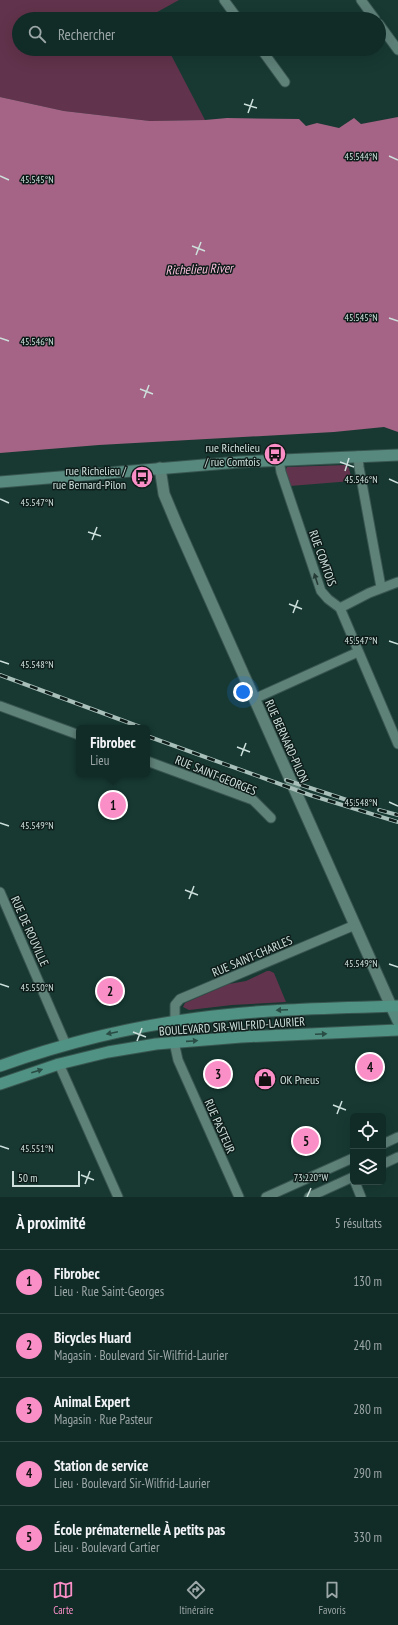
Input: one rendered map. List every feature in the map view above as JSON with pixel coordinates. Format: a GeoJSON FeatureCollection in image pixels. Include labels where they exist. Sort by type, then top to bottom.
{"type":"FeatureCollection","features":[{"type":"Feature","properties":{"kind":"main road"},"geometry":{"type":"LineString","coordinates":[[0,482],[160,468],[279,460],[398,455]]}},
{"type":"Feature","properties":{"kind":"main road","name":"BOULEVARD SIR-WILFRID-LAURIER"},"geometry":{"type":"LineString","coordinates":[[0,1066],[66,1044],[106,1034],[175,1021],[260,1011],[395,1006]]}},
{"type":"Feature","properties":{"kind":"main road","name":"RUE BERNARD-PILON"},"geometry":{"type":"LineString","coordinates":[[395,1006],[398,1021]]}},
{"type":"Feature","properties":{"kind":"main road","name":"BOULEVARD SIR-WILFRID-LAURIER"},"geometry":{"type":"LineString","coordinates":[[0,1084],[59,1064],[108,1052],[174,1042],[398,1030]]}},
{"type":"Feature","properties":{"kind":"street"},"geometry":{"type":"LineString","coordinates":[[224,0],[233,12]]}},
{"type":"Feature","properties":{"kind":"street"},"geometry":{"type":"LineString","coordinates":[[361,0],[370,12]]}},
{"type":"Feature","properties":{"kind":"street"},"geometry":{"type":"LineString","coordinates":[[386,34],[398,50]]}},
{"type":"Feature","properties":{"kind":"street"},"geometry":{"type":"LineString","coordinates":[[266,56],[285,82]]}},
{"type":"Feature","properties":{"kind":"street"},"geometry":{"type":"LineString","coordinates":[[358,456],[382,587]]}},
{"type":"Feature","properties":{"kind":"street","name":"RUE COMTOIS"},"geometry":{"type":"LineString","coordinates":[[279,460],[318,585],[324,595],[340,608],[398,744]]}},
{"type":"Feature","properties":{"kind":"street","name":"RUE BERNARD-PILON"},"geometry":{"type":"LineString","coordinates":[[160,468],[164,494],[355,926],[395,1006]]}},
{"type":"Feature","properties":{"kind":"street"},"geometry":{"type":"LineString","coordinates":[[340,608],[382,587],[398,582]]}},
{"type":"Feature","properties":{"kind":"street"},"geometry":{"type":"LineString","coordinates":[[254,699],[358,652]]}},
{"type":"Feature","properties":{"kind":"street"},"geometry":{"type":"LineString","coordinates":[[0,706],[76,734]]}},
{"type":"Feature","properties":{"kind":"street","name":"RUE SAINT-GEORGES"},"geometry":{"type":"LineString","coordinates":[[150,762],[253,800],[271,818]]}},
{"type":"Feature","properties":{"kind":"street","name":"RUE DE ROUVILLE"},"geometry":{"type":"LineString","coordinates":[[0,892],[66,1044]]}},
{"type":"Feature","properties":{"kind":"street","name":"RUE SAINT-CHARLES"},"geometry":{"type":"LineString","coordinates":[[175,1021],[175,1005],[180,999],[355,926]]}},
{"type":"Feature","properties":{"kind":"street","name":"RUE PASTEUR"},"geometry":{"type":"LineString","coordinates":[[174,1042],[178,1060],[239,1197]]}},
{"type":"Feature","properties":{"kind":"street"},"geometry":{"type":"LineString","coordinates":[[59,1064],[118,1197]]}},
{"type":"Feature","properties":{"kind":"street"},"geometry":{"type":"LineString","coordinates":[[386,1143],[398,1137]]}},
{"type":"Feature","properties":{"kind":"street"},"geometry":{"type":"LineString","coordinates":[[386,1163],[398,1157]]}},
{"type":"Feature","properties":{"kind":"street"},"geometry":{"type":"LineString","coordinates":[[266,1197],[350,1160]]}},
{"type":"Feature","properties":{"kind":"street"},"geometry":{"type":"LineString","coordinates":[[309,1197],[350,1178]]}},
{"type":"Feature","properties":{"kind":"street"},"geometry":{"type":"LineString","coordinates":[[356,1185],[361,1197]]}},
{"type":"Feature","properties":{"kind":"shaded area"},"geometry":{"type":"Polygon","coordinates":[[[0,0],[179,0],[157,12],[12,12],[12,56],[172,56],[205,120],[150,121],[64,111],[0,97],[0,0]]]}},
{"type":"Feature","properties":{"kind":"shaded area"},"geometry":{"type":"Polygon","coordinates":[[[346,465],[349,468],[352,481],[290,486],[285,471],[287,467],[346,465]]]}},
{"type":"Feature","properties":{"kind":"shaded area"},"geometry":{"type":"Polygon","coordinates":[[[267,971],[274,973],[286,1002],[232,1005],[189,1010],[183,1007],[185,1003],[229,984],[246,981],[267,971]]]}},
{"type":"Feature","properties":{"kind":"water","name":"Richelieu River"},"geometry":{"type":"Polygon","coordinates":[[[0,97],[64,111],[150,121],[227,118],[299,119],[306,126],[317,123],[339,128],[354,118],[361,124],[398,117],[398,432],[384,427],[334,432],[99,445],[0,453],[0,97]]]}},
{"type":"Feature","properties":{"kind":"railway"},"geometry":{"type":"LineString","coordinates":[[0,675],[135,725]]}},
{"type":"Feature","properties":{"kind":"railway"},"geometry":{"type":"LineString","coordinates":[[150,737],[310,795],[398,822]]}},
{"type":"Feature","properties":{"kind":"railway"},"geometry":{"type":"LineString","coordinates":[[286,780],[356,803]]}},
{"type":"Feature","properties":{"kind":"railway"},"geometry":{"type":"LineString","coordinates":[[379,810],[398,815]]}},
{"type":"Feature","properties":{"kind":"place","name":"rue Richelieu / rue Comtois"},"geometry":{"type":"Point","coordinates":[275,454]}},
{"type":"Feature","properties":{"kind":"place","name":"rue Richelieu / rue Bernard-Pilon"},"geometry":{"type":"Point","coordinates":[142,477]}},
{"type":"Feature","properties":{"kind":"place","name":"Fibrobec"},"geometry":{"type":"Point","coordinates":[113,805]}},
{"type":"Feature","properties":{"kind":"place","name":"Bicycles Huard"},"geometry":{"type":"Point","coordinates":[110,991]}},
{"type":"Feature","properties":{"kind":"place","name":"Station de service"},"geometry":{"type":"Point","coordinates":[370,1067]}},
{"type":"Feature","properties":{"kind":"place","name":"Animal Expert"},"geometry":{"type":"Point","coordinates":[218,1074]}},
{"type":"Feature","properties":{"kind":"place","name":"OK Pneus"},"geometry":{"type":"Point","coordinates":[265,1079]}},
{"type":"Feature","properties":{"kind":"place","name":"École prématernelle À petits pas"},"geometry":{"type":"Point","coordinates":[306,1141]}}]}
